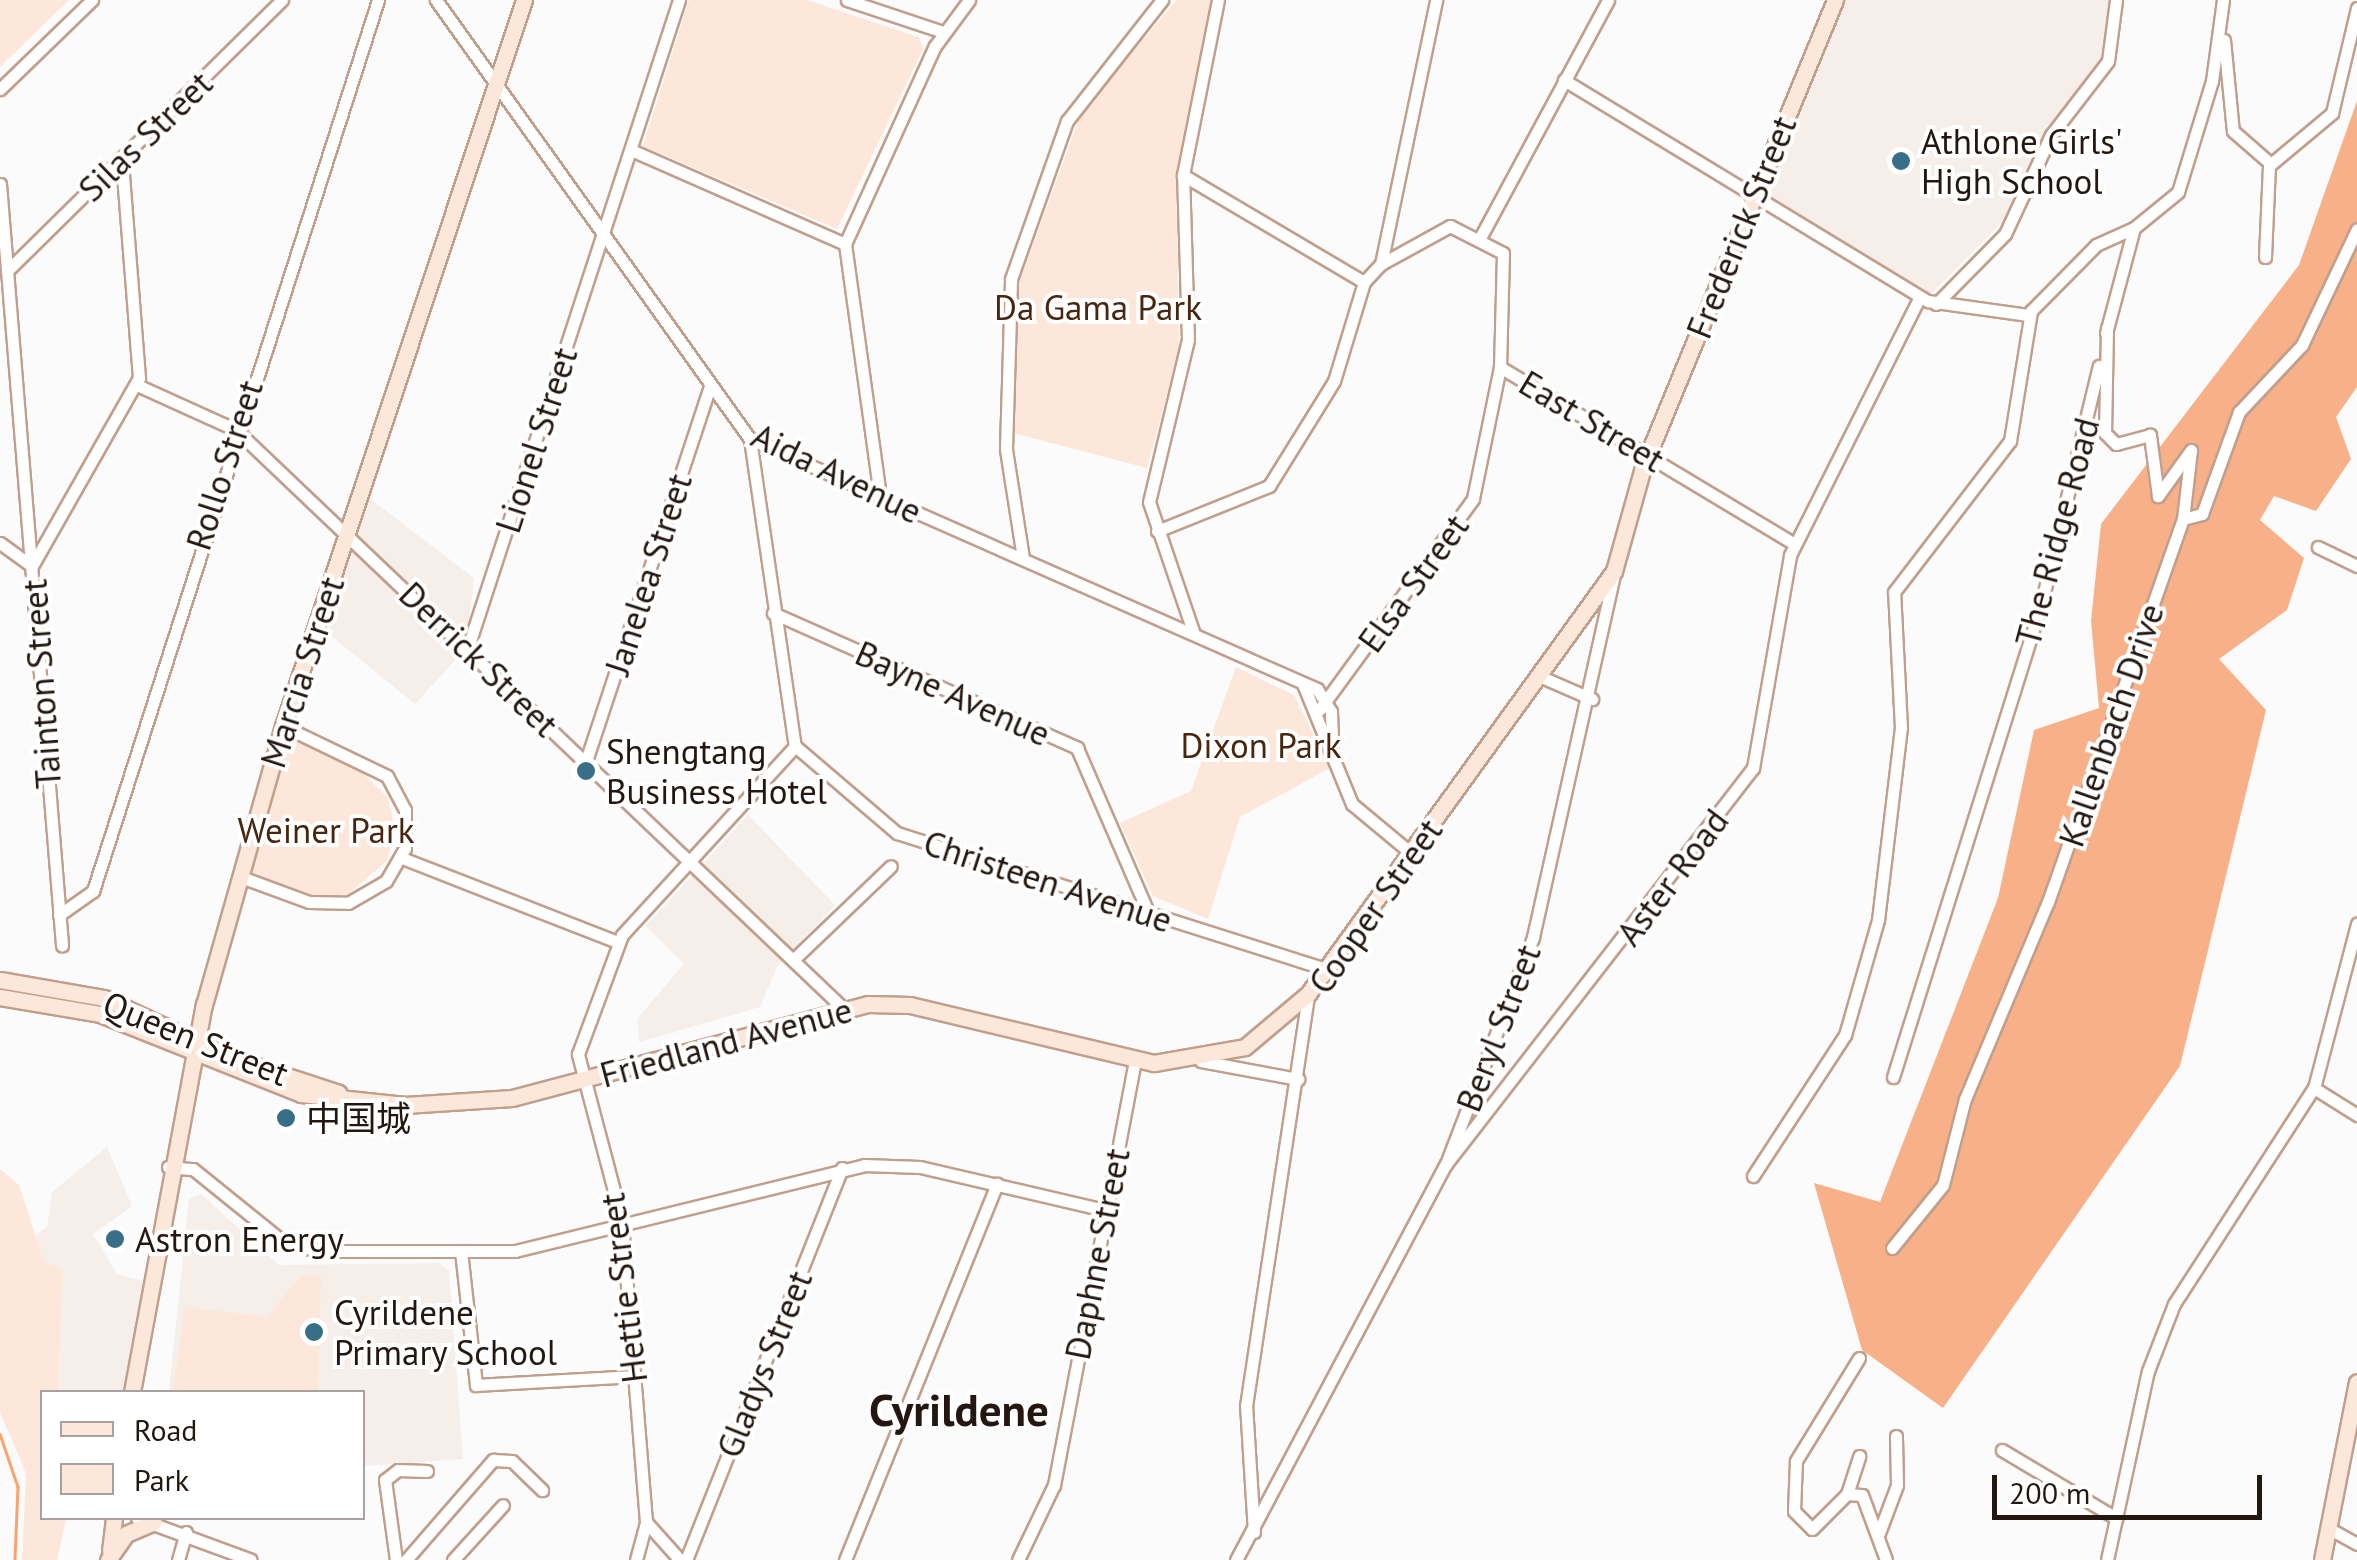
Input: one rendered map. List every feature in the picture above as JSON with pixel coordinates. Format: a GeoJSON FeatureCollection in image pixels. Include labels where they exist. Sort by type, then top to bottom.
{"type":"FeatureCollection","features":[{"type":"Feature","properties":{"kind":"main road","name":"Marcia Street"},"geometry":{"type":"LineString","coordinates":[[132,1390],[184,1086],[240,877],[283,726],[524,0]]}},
{"type":"Feature","properties":{"kind":"main road","name":"Frederick Street"},"geometry":{"type":"LineString","coordinates":[[1648,454],[1835,0]]}},
{"type":"Feature","properties":{"kind":"main road","name":"Beryl Street"},"geometry":{"type":"LineString","coordinates":[[1614,571],[1648,454]]}},
{"type":"Feature","properties":{"kind":"main road","name":"Cooper Street"},"geometry":{"type":"LineString","coordinates":[[1308,994],[1614,571]]}},
{"type":"Feature","properties":{"kind":"main road","name":"Queen Street"},"geometry":{"type":"LineString","coordinates":[[0,980],[104,998],[193,1046]]}},
{"type":"Feature","properties":{"kind":"main road","name":"Friedland Avenue"},"geometry":{"type":"LineString","coordinates":[[366,1102],[468,1104],[582,1081],[842,1008],[910,1005],[1135,1060],[1200,1061],[1254,1042],[1308,994]]}},
{"type":"Feature","properties":{"kind":"main road","name":"Queen Street"},"geometry":{"type":"LineString","coordinates":[[0,997],[83,1009],[163,1041],[193,1046],[366,1102]]}},
{"type":"Feature","properties":{"kind":"main road"},"geometry":{"type":"LineString","coordinates":[[163,1041],[184,1086]]}},
{"type":"Feature","properties":{"kind":"main road"},"geometry":{"type":"LineString","coordinates":[[2322,1560],[2357,1382]]}},
{"type":"Feature","properties":{"kind":"main road"},"geometry":{"type":"LineString","coordinates":[[108,1560],[114,1520]]}},
{"type":"Feature","properties":{"kind":"main road"},"geometry":{"type":"LineString","coordinates":[[108,1560],[126,1534],[146,1520]]}},
{"type":"Feature","properties":{"kind":"street"},"geometry":{"type":"LineString","coordinates":[[0,88],[92,0]]}},
{"type":"Feature","properties":{"kind":"street","name":"Silas Street"},"geometry":{"type":"LineString","coordinates":[[7,271],[282,0]]}},
{"type":"Feature","properties":{"kind":"street","name":"Rollo Street"},"geometry":{"type":"LineString","coordinates":[[59,914],[93,892],[236,430],[378,0]]}},
{"type":"Feature","properties":{"kind":"street","name":"Aida Avenue"},"geometry":{"type":"LineString","coordinates":[[436,0],[750,439],[1303,684],[1321,702],[1352,804],[1411,852]]}},
{"type":"Feature","properties":{"kind":"street","name":"Lionel Street"},"geometry":{"type":"LineString","coordinates":[[468,646],[680,0]]}},
{"type":"Feature","properties":{"kind":"street"},"geometry":{"type":"LineString","coordinates":[[847,0],[943,32]]}},
{"type":"Feature","properties":{"kind":"street"},"geometry":{"type":"LineString","coordinates":[[880,496],[845,244],[943,32],[969,0]]}},
{"type":"Feature","properties":{"kind":"street"},"geometry":{"type":"LineString","coordinates":[[1023,558],[1006,449],[1011,279],[1066,121],[1162,0]]}},
{"type":"Feature","properties":{"kind":"street"},"geometry":{"type":"LineString","coordinates":[[1194,634],[1157,531],[1150,492],[1188,340],[1183,175],[1218,0]]}},
{"type":"Feature","properties":{"kind":"street"},"geometry":{"type":"LineString","coordinates":[[1381,264],[1436,0]]}},
{"type":"Feature","properties":{"kind":"street"},"geometry":{"type":"LineString","coordinates":[[1157,531],[1269,486],[1338,373],[1364,282],[1381,264],[1450,226],[1480,238],[1608,0]]}},
{"type":"Feature","properties":{"kind":"street"},"geometry":{"type":"LineString","coordinates":[[1936,304],[2005,234],[2051,135],[2108,61],[2116,0]]}},
{"type":"Feature","properties":{"kind":"street"},"geometry":{"type":"LineString","coordinates":[[2223,0],[2222,30],[2233,131],[2268,164],[2265,257]]}},
{"type":"Feature","properties":{"kind":"street"},"geometry":{"type":"LineString","coordinates":[[2268,164],[2306,144],[2332,113],[2357,8]]}},
{"type":"Feature","properties":{"kind":"street"},"geometry":{"type":"LineString","coordinates":[[1753,1176],[1848,1030],[1880,914],[1899,748],[1892,598],[2013,433],[2028,316],[2096,245],[2134,228],[2178,192],[2222,30]]}},
{"type":"Feature","properties":{"kind":"street"},"geometry":{"type":"LineString","coordinates":[[1564,80],[1920,297],[1936,304],[2028,316]]}},
{"type":"Feature","properties":{"kind":"street"},"geometry":{"type":"LineString","coordinates":[[631,150],[845,244]]}},
{"type":"Feature","properties":{"kind":"street"},"geometry":{"type":"LineString","coordinates":[[0,542],[32,566],[137,385],[122,160]]}},
{"type":"Feature","properties":{"kind":"street"},"geometry":{"type":"LineString","coordinates":[[1183,175],[1364,282]]}},
{"type":"Feature","properties":{"kind":"street","name":"Tainton Street"},"geometry":{"type":"LineString","coordinates":[[0,184],[62,945]]}},
{"type":"Feature","properties":{"kind":"street","name":"The Ridge Road"},"geometry":{"type":"LineString","coordinates":[[1893,1077],[2048,580],[2134,228]]}},
{"type":"Feature","properties":{"kind":"street","name":"Kallenbach Drive"},"geometry":{"type":"LineString","coordinates":[[1892,1248],[1942,1185],[1965,1099],[2048,902],[2183,518],[2202,514],[2239,412],[2302,345],[2357,229]]}},
{"type":"Feature","properties":{"kind":"street","name":"East Street"},"geometry":{"type":"LineString","coordinates":[[1480,238],[1508,264],[1500,367],[1794,544]]}},
{"type":"Feature","properties":{"kind":"street","name":"Aster Road"},"geometry":{"type":"LineString","coordinates":[[1449,1166],[1753,768],[1794,544],[1920,297]]}},
{"type":"Feature","properties":{"kind":"street"},"geometry":{"type":"LineString","coordinates":[[2107,328],[2104,433],[2116,444],[2150,435],[2158,496],[2192,450],[2183,518]]}},
{"type":"Feature","properties":{"kind":"street","name":"Elsa Street"},"geometry":{"type":"LineString","coordinates":[[1321,702],[1343,679],[1470,504],[1500,367]]}},
{"type":"Feature","properties":{"kind":"street","name":"Derrick Street"},"geometry":{"type":"LineString","coordinates":[[137,385],[236,430],[468,646],[842,1008]]}},
{"type":"Feature","properties":{"kind":"street","name":"Janelea Street"},"geometry":{"type":"LineString","coordinates":[[586,761],[710,387]]}},
{"type":"Feature","properties":{"kind":"street"},"geometry":{"type":"LineString","coordinates":[[750,439],[795,746]]}},
{"type":"Feature","properties":{"kind":"street"},"geometry":{"type":"LineString","coordinates":[[2318,547],[2357,566]]}},
{"type":"Feature","properties":{"kind":"street","name":"Beryl Street"},"geometry":{"type":"LineString","coordinates":[[1236,1560],[1449,1166],[1544,905],[1592,698],[1614,571]]}},
{"type":"Feature","properties":{"kind":"street","name":"Bayne Avenue"},"geometry":{"type":"LineString","coordinates":[[773,613],[1077,748],[1149,914]]}},
{"type":"Feature","properties":{"kind":"street"},"geometry":{"type":"LineString","coordinates":[[1539,676],[1592,698]]}},
{"type":"Feature","properties":{"kind":"street"},"geometry":{"type":"LineString","coordinates":[[240,877],[338,905],[380,888],[402,858],[407,820],[387,776],[283,726]]}},
{"type":"Feature","properties":{"kind":"street","name":"Hettie Street"},"geometry":{"type":"LineString","coordinates":[[636,1560],[646,1522],[622,1230],[578,1054],[617,942],[795,746]]}},
{"type":"Feature","properties":{"kind":"street","name":"Christeen Avenue"},"geometry":{"type":"LineString","coordinates":[[795,746],[896,833],[1326,969]]}},
{"type":"Feature","properties":{"kind":"street"},"geometry":{"type":"LineString","coordinates":[[402,858],[617,942]]}},
{"type":"Feature","properties":{"kind":"street"},"geometry":{"type":"LineString","coordinates":[[794,959],[891,866]]}},
{"type":"Feature","properties":{"kind":"street"},"geometry":{"type":"LineString","coordinates":[[2107,1560],[2148,1372],[2185,1278],[2314,1088],[2357,924]]}},
{"type":"Feature","properties":{"kind":"street","name":"Cooper Street"},"geometry":{"type":"LineString","coordinates":[[1254,1532],[1245,1418],[1308,994]]}},
{"type":"Feature","properties":{"kind":"street","name":"Daphne Street"},"geometry":{"type":"LineString","coordinates":[[1018,1560],[1054,1484],[1135,1060]]}},
{"type":"Feature","properties":{"kind":"street","name":"Friedland Avenue"},"geometry":{"type":"LineString","coordinates":[[1200,1061],[1298,1079]]}},
{"type":"Feature","properties":{"kind":"street"},"geometry":{"type":"LineString","coordinates":[[2314,1088],[2357,1114]]}},
{"type":"Feature","properties":{"kind":"street"},"geometry":{"type":"LineString","coordinates":[[168,1167],[193,1170],[295,1247],[515,1251],[622,1230],[842,1168],[914,1166],[1105,1210]]}},
{"type":"Feature","properties":{"kind":"street","name":"Gladys Street"},"geometry":{"type":"LineString","coordinates":[[683,1560],[842,1168]]}},
{"type":"Feature","properties":{"kind":"street"},"geometry":{"type":"LineString","coordinates":[[846,1560],[998,1184]]}},
{"type":"Feature","properties":{"kind":"street"},"geometry":{"type":"LineString","coordinates":[[462,1252],[476,1385],[635,1376]]}},
{"type":"Feature","properties":{"kind":"street"},"geometry":{"type":"LineString","coordinates":[[1859,1358],[1796,1461],[1796,1519],[1818,1528],[1848,1494],[1859,1456]]}},
{"type":"Feature","properties":{"kind":"street"},"geometry":{"type":"LineString","coordinates":[[1879,1532],[1898,1486],[1896,1436]]}},
{"type":"Feature","properties":{"kind":"street"},"geometry":{"type":"LineString","coordinates":[[2002,1450],[2116,1518]]}},
{"type":"Feature","properties":{"kind":"street"},"geometry":{"type":"LineString","coordinates":[[406,1560],[493,1460],[512,1461],[542,1490]]}},
{"type":"Feature","properties":{"kind":"street"},"geometry":{"type":"LineString","coordinates":[[396,1560],[385,1480],[398,1470],[428,1470]]}},
{"type":"Feature","properties":{"kind":"street"},"geometry":{"type":"LineString","coordinates":[[1848,1494],[1870,1502],[1886,1560]]}},
{"type":"Feature","properties":{"kind":"street"},"geometry":{"type":"LineString","coordinates":[[453,1560],[503,1505]]}},
{"type":"Feature","properties":{"kind":"street"},"geometry":{"type":"LineString","coordinates":[[150,1520],[251,1560]]}},
{"type":"Feature","properties":{"kind":"street"},"geometry":{"type":"LineString","coordinates":[[646,1522],[683,1560]]}},
{"type":"Feature","properties":{"kind":"street"},"geometry":{"type":"LineString","coordinates":[[2330,1530],[2357,1544]]}},
{"type":"Feature","properties":{"kind":"street"},"geometry":{"type":"LineString","coordinates":[[178,1560],[186,1532]]}},
{"type":"Feature","properties":{"kind":"shaded area","name":"Athlone Girls' High School"},"geometry":{"type":"Polygon","coordinates":[[[1835,0],[2112,0],[2106,56],[2047,127],[2003,221],[1929,296],[1757,195],[1835,0]]]}},
{"type":"Feature","properties":{"kind":"shaded area"},"geometry":{"type":"Polygon","coordinates":[[[2357,101],[2357,387],[2336,417],[2351,459],[2316,511],[2274,496],[2260,520],[2304,558],[2287,610],[2219,659],[2266,710],[2180,1066],[1943,1408],[1862,1350],[1814,1183],[1880,1202],[1998,898],[2034,730],[2099,708],[2091,621],[2101,524],[2299,265],[2357,101]]]}},
{"type":"Feature","properties":{"kind":"shaded area"},"geometry":{"type":"Polygon","coordinates":[[[369,498],[474,578],[466,648],[415,704],[319,626],[369,498]]]}},
{"type":"Feature","properties":{"kind":"shaded area"},"geometry":{"type":"Polygon","coordinates":[[[748,815],[835,905],[778,965],[760,1007],[639,1042],[637,1019],[684,964],[646,926],[748,815]]]}},
{"type":"Feature","properties":{"kind":"shaded area"},"geometry":{"type":"Polygon","coordinates":[[[107,1147],[132,1206],[93,1234],[117,1274],[143,1281],[124,1390],[58,1390],[63,1269],[44,1262],[33,1237],[47,1227],[52,1192],[107,1147]]]}},
{"type":"Feature","properties":{"kind":"shaded area","name":"Cyrildene Primary School"},"geometry":{"type":"Polygon","coordinates":[[[201,1194],[279,1265],[440,1263],[449,1271],[463,1459],[365,1466],[365,1390],[169,1390],[189,1199],[201,1194]]]}},
{"type":"Feature","properties":{"kind":"green space"},"geometry":{"type":"Polygon","coordinates":[[[0,0],[69,0],[0,67],[0,0]]]}},
{"type":"Feature","properties":{"kind":"green space"},"geometry":{"type":"Polygon","coordinates":[[[689,0],[807,0],[919,37],[923,49],[837,229],[643,146],[689,0]]]}},
{"type":"Feature","properties":{"kind":"green space","name":"Da Gama Park"},"geometry":{"type":"Polygon","coordinates":[[[1177,0],[1212,0],[1176,179],[1179,349],[1147,468],[1013,433],[1015,294],[1082,111],[1177,0]]]}},
{"type":"Feature","properties":{"kind":"green space","name":"Dixon Park"},"geometry":{"type":"Polygon","coordinates":[[[1236,667],[1294,695],[1330,768],[1240,817],[1208,919],[1153,896],[1120,823],[1191,791],[1236,667]]]}},
{"type":"Feature","properties":{"kind":"green space","name":"Weiner Park"},"geometry":{"type":"Polygon","coordinates":[[[287,734],[355,765],[388,798],[395,827],[387,861],[348,894],[320,898],[245,874],[287,734]]]}},
{"type":"Feature","properties":{"kind":"green space"},"geometry":{"type":"Polygon","coordinates":[[[0,1169],[19,1185],[44,1262],[63,1269],[58,1390],[40,1390],[40,1520],[66,1520],[57,1560],[22,1560],[26,1473],[0,1412],[0,1169]]]}},
{"type":"Feature","properties":{"kind":"green space"},"geometry":{"type":"Polygon","coordinates":[[[300,1276],[321,1276],[318,1390],[173,1390],[185,1307],[268,1317],[300,1276]]]}},
{"type":"Feature","properties":{"kind":"waterway"},"geometry":{"type":"LineString","coordinates":[[0,1434],[18,1487],[15,1560]]}},
{"type":"Feature","properties":{"kind":"place","name":"Athlone Girls' High School"},"geometry":{"type":"Point","coordinates":[1901,161]}},
{"type":"Feature","properties":{"kind":"place","name":"Shengtang Business Hotel"},"geometry":{"type":"Point","coordinates":[586,771]}},
{"type":"Feature","properties":{"kind":"place","name":"中国城"},"geometry":{"type":"Point","coordinates":[286,1118]}},
{"type":"Feature","properties":{"kind":"place","name":"Astron Energy"},"geometry":{"type":"Point","coordinates":[115,1239]}},
{"type":"Feature","properties":{"kind":"place","name":"Cyrildene Primary School"},"geometry":{"type":"Point","coordinates":[314,1332]}},
{"type":"Feature","properties":{"kind":"district","name":"Cyrildene"},"geometry":{"type":"Point","coordinates":[959,1410]}}]}
